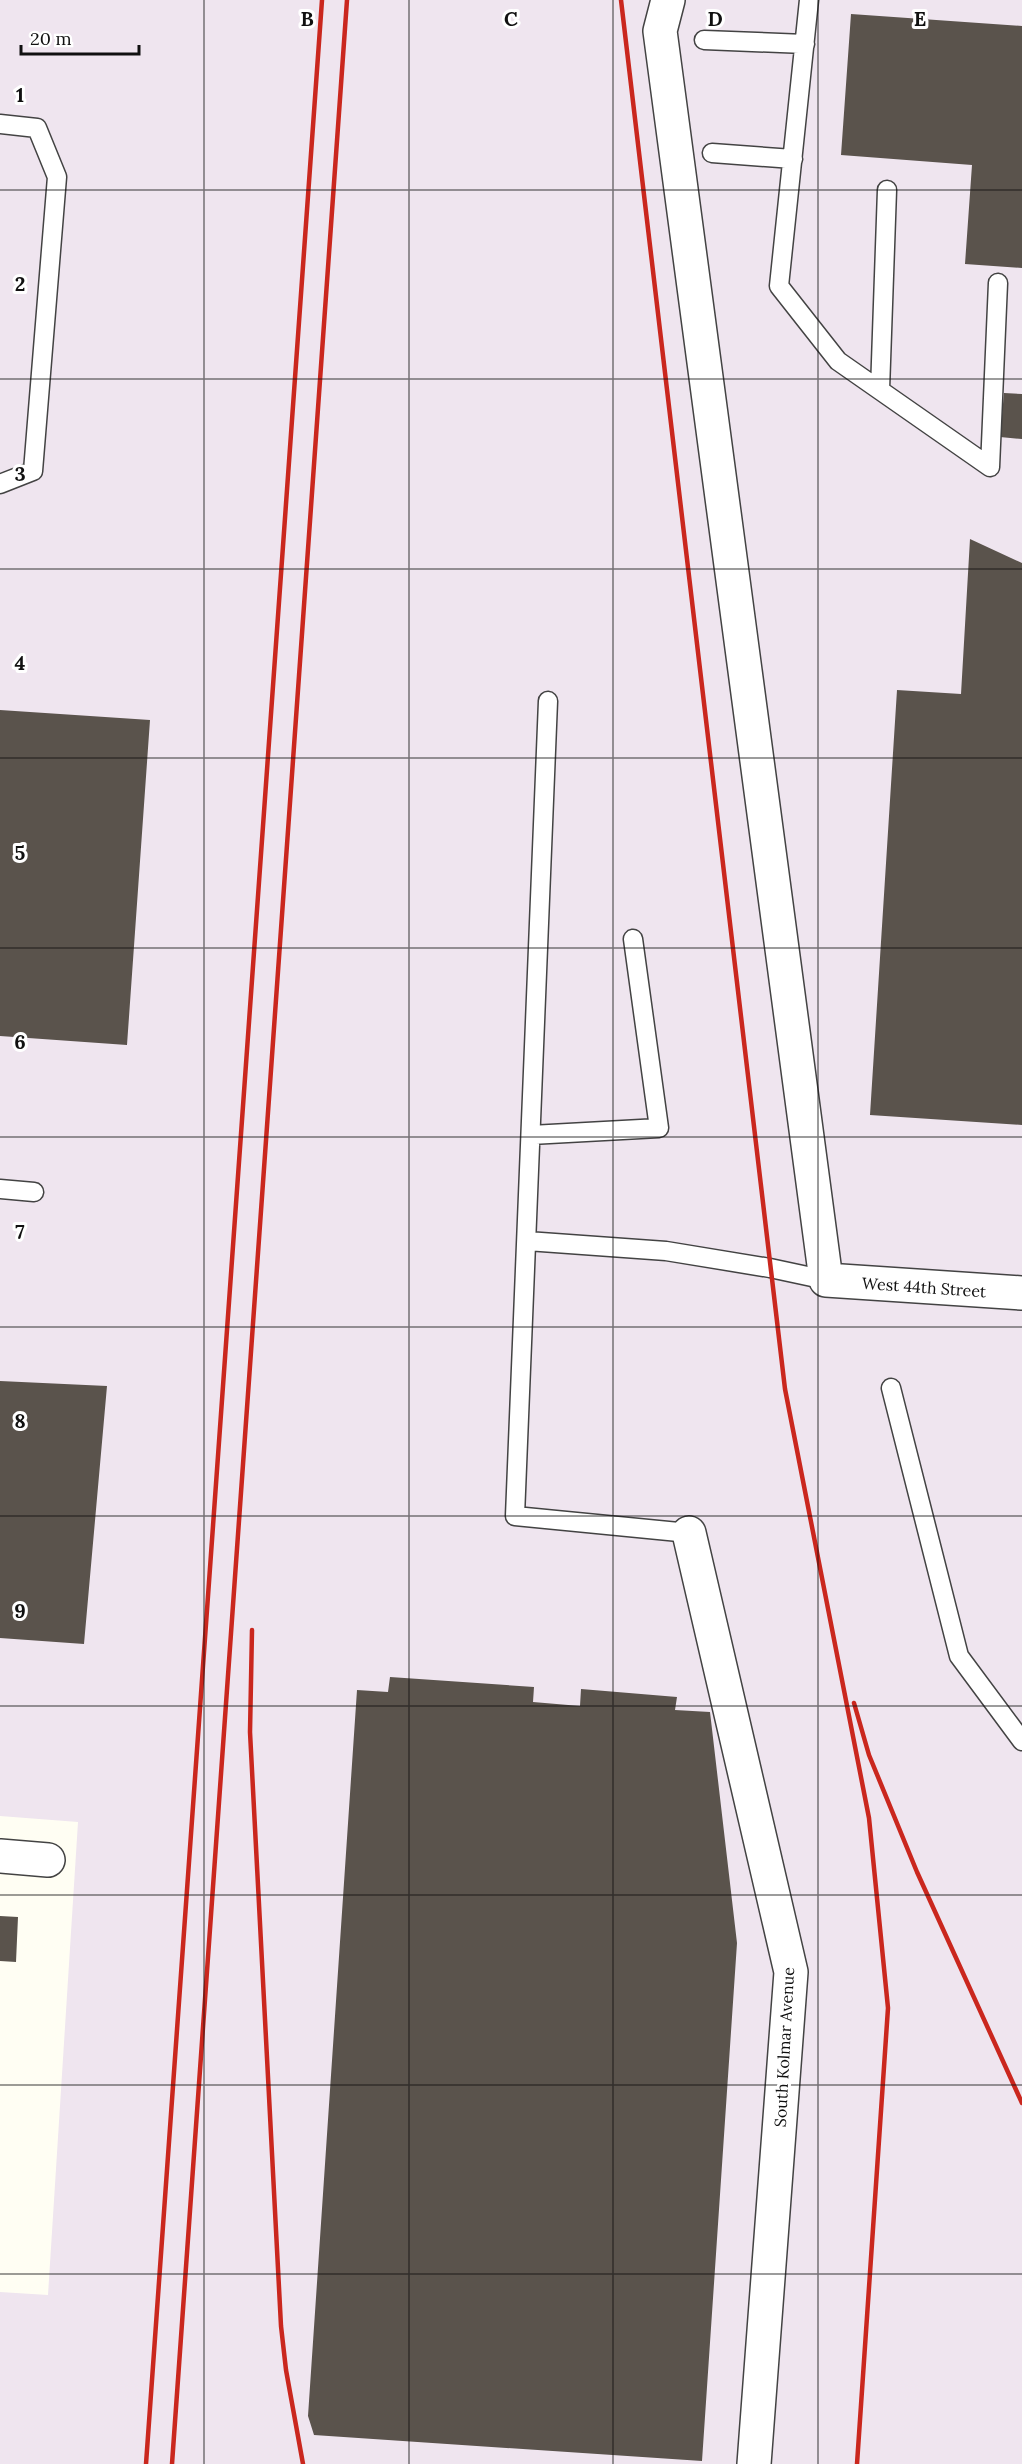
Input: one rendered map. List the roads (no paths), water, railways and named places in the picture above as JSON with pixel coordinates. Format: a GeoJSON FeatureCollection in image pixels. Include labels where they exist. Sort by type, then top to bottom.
{"type":"FeatureCollection","features":[{"type":"Feature","properties":{"kind":"street"},"geometry":{"type":"LineString","coordinates":[[668,0],[660,31],[826,1280]]}},
{"type":"Feature","properties":{"kind":"street","name":"West 44th Street"},"geometry":{"type":"LineString","coordinates":[[826,1280],[1022,1293]]}},
{"type":"Feature","properties":{"kind":"street","name":"South Kolmar Avenue"},"geometry":{"type":"LineString","coordinates":[[689,1533],[791,1972],[754,2464]]}},
{"type":"Feature","properties":{"kind":"street"},"geometry":{"type":"LineString","coordinates":[[0,1856],[48,1860]]}},
{"type":"Feature","properties":{"kind":"lane"},"geometry":{"type":"LineString","coordinates":[[809,0],[779,286],[838,361],[990,467],[998,283]]}},
{"type":"Feature","properties":{"kind":"lane"},"geometry":{"type":"LineString","coordinates":[[704,40],[805,44]]}},
{"type":"Feature","properties":{"kind":"lane"},"geometry":{"type":"LineString","coordinates":[[0,124],[38,128],[57,177],[33,471],[0,484]]}},
{"type":"Feature","properties":{"kind":"lane"},"geometry":{"type":"LineString","coordinates":[[712,153],[793,159]]}},
{"type":"Feature","properties":{"kind":"lane"},"geometry":{"type":"LineString","coordinates":[[880,390],[887,190]]}},
{"type":"Feature","properties":{"kind":"lane"},"geometry":{"type":"LineString","coordinates":[[548,701],[515,1516],[689,1533]]}},
{"type":"Feature","properties":{"kind":"lane"},"geometry":{"type":"LineString","coordinates":[[531,1135],[659,1128],[633,939]]}},
{"type":"Feature","properties":{"kind":"lane"},"geometry":{"type":"LineString","coordinates":[[0,1189],[34,1192]]}},
{"type":"Feature","properties":{"kind":"lane"},"geometry":{"type":"LineString","coordinates":[[526,1241],[666,1251],[770,1268],[826,1280]]}},
{"type":"Feature","properties":{"kind":"lane"},"geometry":{"type":"LineString","coordinates":[[891,1388],[959,1656],[1022,1740]]}},
{"type":"Feature","properties":{"kind":"railway"},"geometry":{"type":"LineString","coordinates":[[146,2464],[322,0]]}},
{"type":"Feature","properties":{"kind":"railway"},"geometry":{"type":"LineString","coordinates":[[172,2464],[347,0]]}},
{"type":"Feature","properties":{"kind":"railway"},"geometry":{"type":"LineString","coordinates":[[621,0],[785,1389],[869,1818],[888,2008],[857,2464]]}},
{"type":"Feature","properties":{"kind":"railway"},"geometry":{"type":"LineString","coordinates":[[252,1630],[250,1732],[281,2326],[286,2370],[303,2464]]}},
{"type":"Feature","properties":{"kind":"railway"},"geometry":{"type":"LineString","coordinates":[[854,1703],[869,1755],[917,1872],[1022,2103]]}}]}
